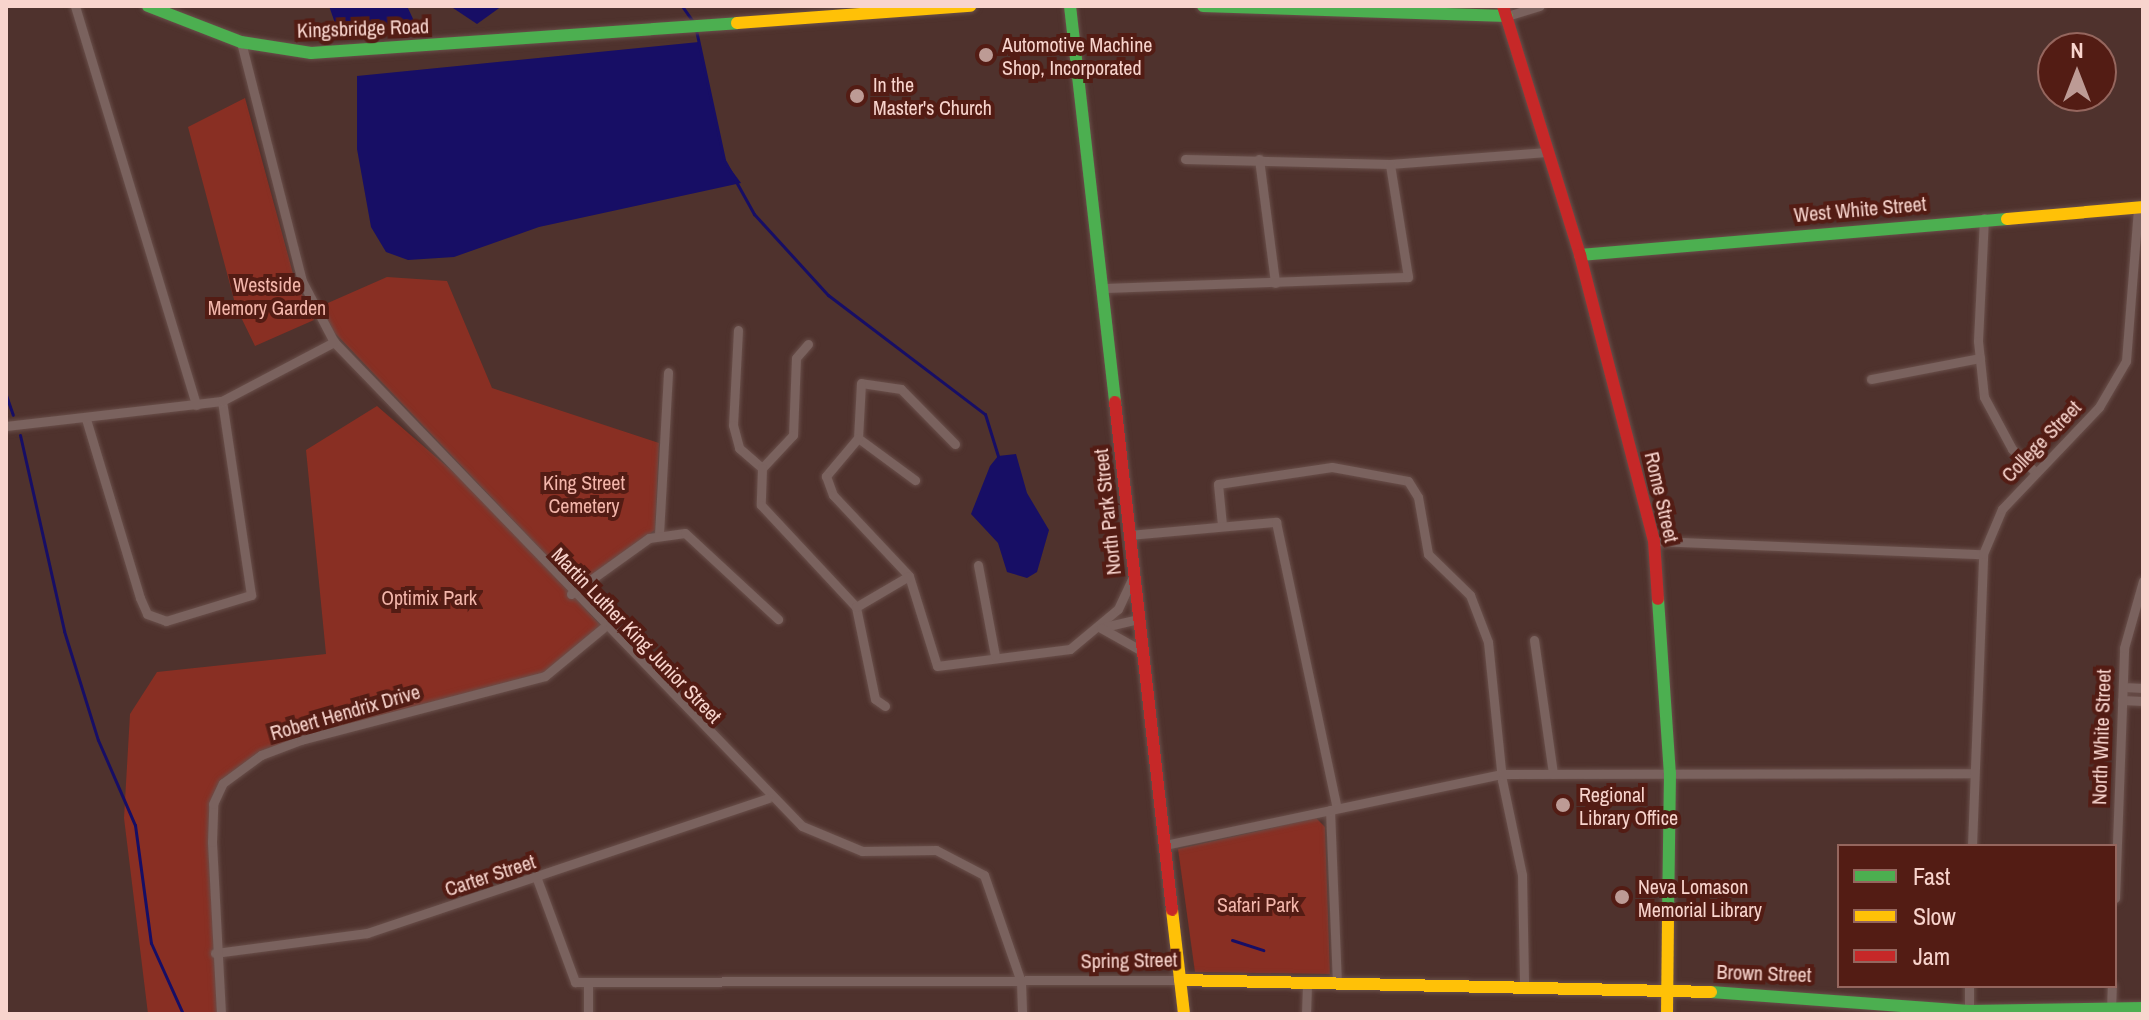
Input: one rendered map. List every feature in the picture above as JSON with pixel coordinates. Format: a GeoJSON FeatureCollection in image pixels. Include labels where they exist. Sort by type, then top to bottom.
{"type":"FeatureCollection","features":[{"type":"Feature","properties":{"kind":"street"},"geometry":{"type":"LineString","coordinates":[[75,6],[196,405]]}},
{"type":"Feature","properties":{"kind":"street","name":"Kingsbridge Road"},"geometry":{"type":"LineString","coordinates":[[148,6],[241,42],[330,52],[970,6]]}},
{"type":"Feature","properties":{"kind":"street","name":"North Park Street"},"geometry":{"type":"LineString","coordinates":[[1070,6],[1184,1014]]}},
{"type":"Feature","properties":{"kind":"street"},"geometry":{"type":"LineString","coordinates":[[1203,6],[1505,11],[1540,6]]}},
{"type":"Feature","properties":{"kind":"street","name":"Rome Street"},"geometry":{"type":"LineString","coordinates":[[1505,11],[1580,255],[1654,541],[1670,773],[1670,990],[1667,1014]]}},
{"type":"Feature","properties":{"kind":"street","name":"Martin Luther King Junior Street"},"geometry":{"type":"LineString","coordinates":[[241,42],[302,281],[334,342],[768,798],[830,842],[862,851],[936,850],[984,875],[1021,982],[1022,1014]]}},
{"type":"Feature","properties":{"kind":"street"},"geometry":{"type":"LineString","coordinates":[[1185,159],[1390,164],[1547,152]]}},
{"type":"Feature","properties":{"kind":"street"},"geometry":{"type":"LineString","coordinates":[[1259,159],[1275,283]]}},
{"type":"Feature","properties":{"kind":"street"},"geometry":{"type":"LineString","coordinates":[[1103,288],[1408,277],[1390,164]]}},
{"type":"Feature","properties":{"kind":"street","name":"West White Street"},"geometry":{"type":"LineString","coordinates":[[1580,255],[1984,218],[2141,207]]}},
{"type":"Feature","properties":{"kind":"street","name":"College Street"},"geometry":{"type":"LineString","coordinates":[[1972,844],[1983,554],[2002,509],[2034,471],[2099,407],[2126,361],[2141,207]]}},
{"type":"Feature","properties":{"kind":"street"},"geometry":{"type":"LineString","coordinates":[[1984,218],[1980,358],[1991,416],[2034,471]]}},
{"type":"Feature","properties":{"kind":"street"},"geometry":{"type":"LineString","coordinates":[[738,330],[733,425],[739,448],[762,468],[765,515],[856,607],[875,699],[885,706]]}},
{"type":"Feature","properties":{"kind":"street"},"geometry":{"type":"LineString","coordinates":[[6,426],[222,401],[334,342]]}},
{"type":"Feature","properties":{"kind":"street"},"geometry":{"type":"LineString","coordinates":[[762,468],[793,435],[796,358],[808,344]]}},
{"type":"Feature","properties":{"kind":"street"},"geometry":{"type":"LineString","coordinates":[[1871,379],[1980,358]]}},
{"type":"Feature","properties":{"kind":"street"},"geometry":{"type":"LineString","coordinates":[[659,534],[668,372]]}},
{"type":"Feature","properties":{"kind":"street"},"geometry":{"type":"LineString","coordinates":[[955,444],[901,389],[882,383],[861,383],[858,438],[826,476],[828,485],[909,576],[937,666],[995,656],[1070,649],[1101,628],[1140,619]]}},
{"type":"Feature","properties":{"kind":"street"},"geometry":{"type":"LineString","coordinates":[[86,419],[140,598],[147,614],[166,621],[251,595],[222,401]]}},
{"type":"Feature","properties":{"kind":"street"},"geometry":{"type":"LineString","coordinates":[[858,438],[915,480]]}},
{"type":"Feature","properties":{"kind":"street"},"geometry":{"type":"LineString","coordinates":[[1222,525],[1218,484],[1332,467],[1408,481],[1428,554],[1470,595],[1482,620],[1503,774],[1522,875],[1524,983]]}},
{"type":"Feature","properties":{"kind":"street"},"geometry":{"type":"LineString","coordinates":[[1129,535],[1276,522],[1334,809],[1337,982]]}},
{"type":"Feature","properties":{"kind":"street"},"geometry":{"type":"LineString","coordinates":[[571,594],[659,534],[685,533],[705,544],[778,619]]}},
{"type":"Feature","properties":{"kind":"street"},"geometry":{"type":"LineString","coordinates":[[1654,541],[1983,554]]}},
{"type":"Feature","properties":{"kind":"street"},"geometry":{"type":"LineString","coordinates":[[978,565],[995,656]]}},
{"type":"Feature","properties":{"kind":"street"},"geometry":{"type":"LineString","coordinates":[[1101,628],[1134,574]]}},
{"type":"Feature","properties":{"kind":"street"},"geometry":{"type":"LineString","coordinates":[[856,607],[909,576]]}},
{"type":"Feature","properties":{"kind":"street","name":"North White Street"},"geometry":{"type":"LineString","coordinates":[[2117,844],[2122,700],[2129,616],[2143,581]]}},
{"type":"Feature","properties":{"kind":"street","name":"Robert Hendrix Drive"},"geometry":{"type":"LineString","coordinates":[[221,1014],[215,953],[213,804],[240,768],[301,740],[545,676],[603,628]]}},
{"type":"Feature","properties":{"kind":"street"},"geometry":{"type":"LineString","coordinates":[[1101,628],[1144,653]]}},
{"type":"Feature","properties":{"kind":"street"},"geometry":{"type":"LineString","coordinates":[[1534,640],[1553,774]]}},
{"type":"Feature","properties":{"kind":"street"},"geometry":{"type":"LineString","coordinates":[[2123,687],[2143,688]]}},
{"type":"Feature","properties":{"kind":"street"},"geometry":{"type":"LineString","coordinates":[[2122,700],[2143,701]]}},
{"type":"Feature","properties":{"kind":"street"},"geometry":{"type":"LineString","coordinates":[[1165,845],[1503,774],[1973,773]]}},
{"type":"Feature","properties":{"kind":"street","name":"Carter Street"},"geometry":{"type":"LineString","coordinates":[[215,953],[367,933],[537,879],[768,798]]}},
{"type":"Feature","properties":{"kind":"street"},"geometry":{"type":"LineString","coordinates":[[537,879],[567,975],[588,983],[588,1014]]}},
{"type":"Feature","properties":{"kind":"street","name":"Spring Street"},"geometry":{"type":"LineString","coordinates":[[588,983],[1180,980],[1524,983],[1670,990]]}},
{"type":"Feature","properties":{"kind":"street"},"geometry":{"type":"LineString","coordinates":[[1306,1014],[1307,981]]}},
{"type":"Feature","properties":{"kind":"street"},"geometry":{"type":"LineString","coordinates":[[1969,988],[1969,1012]]}},
{"type":"Feature","properties":{"kind":"street"},"geometry":{"type":"LineString","coordinates":[[2111,1012],[2112,988]]}},
{"type":"Feature","properties":{"kind":"street","name":"Brown Street"},"geometry":{"type":"LineString","coordinates":[[1670,990],[1908,1000],[1969,1012],[2111,1012],[2143,1008]]}},
{"type":"Feature","properties":{"kind":"green space","name":"Westside Memory Garden"},"geometry":{"type":"Polygon","coordinates":[[[245,98],[294,277],[314,320],[255,346],[236,307],[188,127],[245,98]]]}},
{"type":"Feature","properties":{"kind":"green space","name":"King Street Cemetery"},"geometry":{"type":"Polygon","coordinates":[[[387,277],[447,281],[492,388],[659,443],[655,530],[576,586],[334,332],[321,306],[387,277]]]}},
{"type":"Feature","properties":{"kind":"green space","name":"Optimix Park"},"geometry":{"type":"Polygon","coordinates":[[[377,406],[480,495],[603,628],[561,668],[301,740],[240,768],[213,804],[221,1014],[148,1014],[124,818],[130,714],[157,672],[326,654],[306,450],[377,406]]]}},
{"type":"Feature","properties":{"kind":"green space","name":"Safari Park"},"geometry":{"type":"Polygon","coordinates":[[[1316,818],[1325,827],[1330,974],[1195,972],[1178,849],[1316,818]]]}},
{"type":"Feature","properties":{"kind":"shaded area"},"geometry":{"type":"Polygon","coordinates":[[[329,6],[407,6],[414,21],[400,29],[336,26],[329,6]]]}},
{"type":"Feature","properties":{"kind":"shaded area"},"geometry":{"type":"Polygon","coordinates":[[[450,6],[502,6],[477,24],[450,6]]]}},
{"type":"Feature","properties":{"kind":"shaded area"},"geometry":{"type":"Polygon","coordinates":[[[699,42],[724,160],[741,183],[539,227],[454,257],[408,260],[386,252],[371,227],[357,149],[357,76],[699,42]]]}},
{"type":"Feature","properties":{"kind":"shaded area"},"geometry":{"type":"Polygon","coordinates":[[[1016,454],[1027,493],[1049,530],[1037,572],[1027,578],[1007,572],[998,543],[971,514],[990,466],[998,456],[1016,454]]]}},
{"type":"Feature","properties":{"kind":"waterway"},"geometry":{"type":"LineString","coordinates":[[682,6],[694,23]]}},
{"type":"Feature","properties":{"kind":"waterway"},"geometry":{"type":"LineString","coordinates":[[696,30],[724,160],[754,214],[828,295],[985,414],[998,456]]}},
{"type":"Feature","properties":{"kind":"waterway"},"geometry":{"type":"LineString","coordinates":[[6,395],[13,415]]}},
{"type":"Feature","properties":{"kind":"waterway"},"geometry":{"type":"LineString","coordinates":[[20,435],[64,631],[98,740],[135,825],[151,943],[183,1014]]}},
{"type":"Feature","properties":{"kind":"waterway"},"geometry":{"type":"LineString","coordinates":[[1232,940],[1263,950]]}},
{"type":"Feature","properties":{"kind":"traffic: fast"},"geometry":{"type":"LineString","coordinates":[[148,6],[241,42],[311,53],[737,23]]}},
{"type":"Feature","properties":{"kind":"traffic: fast"},"geometry":{"type":"LineString","coordinates":[[1070,6],[1115,402]]}},
{"type":"Feature","properties":{"kind":"traffic: fast"},"geometry":{"type":"LineString","coordinates":[[1203,6],[1507,16]]}},
{"type":"Feature","properties":{"kind":"traffic: fast"},"geometry":{"type":"LineString","coordinates":[[1580,255],[2007,219]]}},
{"type":"Feature","properties":{"kind":"traffic: fast"},"geometry":{"type":"LineString","coordinates":[[1658,599],[1670,773],[1668,911]]}},
{"type":"Feature","properties":{"kind":"traffic: fast"},"geometry":{"type":"LineString","coordinates":[[1711,992],[1969,1011],[2143,1008]]}},
{"type":"Feature","properties":{"kind":"traffic: slow"},"geometry":{"type":"LineString","coordinates":[[737,23],[970,6]]}},
{"type":"Feature","properties":{"kind":"traffic: slow"},"geometry":{"type":"LineString","coordinates":[[2007,219],[2143,207]]}},
{"type":"Feature","properties":{"kind":"traffic: slow"},"geometry":{"type":"LineString","coordinates":[[1172,910],[1184,1014]]}},
{"type":"Feature","properties":{"kind":"traffic: slow"},"geometry":{"type":"LineString","coordinates":[[1667,1014],[1668,911]]}},
{"type":"Feature","properties":{"kind":"traffic: slow"},"geometry":{"type":"LineString","coordinates":[[1180,980],[1711,992]]}},
{"type":"Feature","properties":{"kind":"traffic: jam"},"geometry":{"type":"LineString","coordinates":[[1503,6],[1580,255],[1654,541],[1658,599]]}},
{"type":"Feature","properties":{"kind":"traffic: jam"},"geometry":{"type":"LineString","coordinates":[[1115,402],[1172,910]]}},
{"type":"Feature","properties":{"kind":"place","name":"Automotive Machine Shop, Incorporated"},"geometry":{"type":"Point","coordinates":[986,55]}},
{"type":"Feature","properties":{"kind":"place","name":"In the Master's Church"},"geometry":{"type":"Point","coordinates":[857,96]}},
{"type":"Feature","properties":{"kind":"place","name":"Regional Library Office"},"geometry":{"type":"Point","coordinates":[1563,805]}},
{"type":"Feature","properties":{"kind":"place","name":"Neva Lomason Memorial Library"},"geometry":{"type":"Point","coordinates":[1622,897]}}]}
